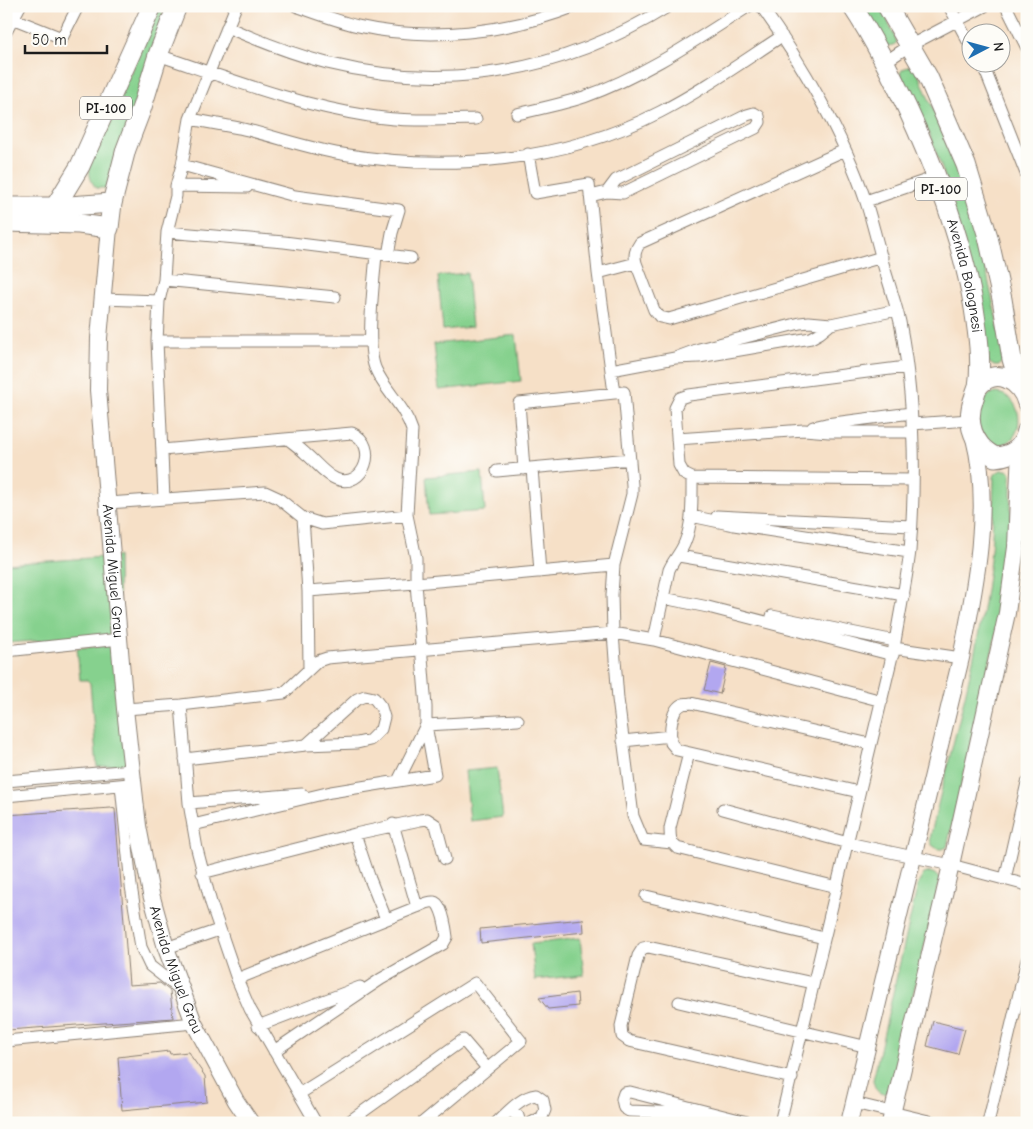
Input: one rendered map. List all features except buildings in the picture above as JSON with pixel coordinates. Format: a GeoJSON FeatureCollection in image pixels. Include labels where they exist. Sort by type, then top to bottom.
{"type":"FeatureCollection","features":[{"type":"Feature","properties":{"kind":"main road","name":"PI-100"},"geometry":{"type":"LineString","coordinates":[[55,207],[80,166],[152,6]]}},
{"type":"Feature","properties":{"kind":"main road","name":"Avenida Bolognesi"},"geometry":{"type":"LineString","coordinates":[[852,6],[885,62],[920,137],[960,247],[972,294],[978,334],[980,372],[978,387]]}},
{"type":"Feature","properties":{"kind":"main road","name":"Avenida Bolognesi"},"geometry":{"type":"LineString","coordinates":[[887,6],[928,77],[966,165],[988,237],[1002,298],[1012,359],[1024,395]]}},
{"type":"Feature","properties":{"kind":"main road","name":"Avenida Miguel Grau"},"geometry":{"type":"LineString","coordinates":[[175,7],[126,149],[112,204],[99,338],[98,390],[120,639],[129,780],[144,862],[158,923],[194,1022],[236,1101],[251,1123]]}},
{"type":"Feature","properties":{"kind":"main road"},"geometry":{"type":"LineString","coordinates":[[6,206],[55,207],[112,204]]}},
{"type":"Feature","properties":{"kind":"main road"},"geometry":{"type":"LineString","coordinates":[[6,222],[70,224],[109,228]]}},
{"type":"Feature","properties":{"kind":"main road","name":"PI-100"},"geometry":{"type":"LineString","coordinates":[[971,425],[971,408],[978,387],[995,376],[1006,378],[1024,395]]}},
{"type":"Feature","properties":{"kind":"main road"},"geometry":{"type":"LineString","coordinates":[[971,425],[980,446],[995,457],[1005,457],[1025,438]]}},
{"type":"Feature","properties":{"kind":"main road"},"geometry":{"type":"LineString","coordinates":[[849,1123],[962,658],[974,587],[981,516],[979,457],[971,425]]}},
{"type":"Feature","properties":{"kind":"main road"},"geometry":{"type":"LineString","coordinates":[[892,1117],[1007,614],[1016,546],[1025,438]]}},
{"type":"Feature","properties":{"kind":"street"},"geometry":{"type":"LineString","coordinates":[[6,32],[20,6]]}},
{"type":"Feature","properties":{"kind":"street"},"geometry":{"type":"LineString","coordinates":[[14,19],[62,38],[78,6]]}},
{"type":"Feature","properties":{"kind":"street"},"geometry":{"type":"LineString","coordinates":[[164,499],[157,341],[159,301],[164,280],[167,232],[176,196],[176,186],[182,165],[190,119],[236,6]]}},
{"type":"Feature","properties":{"kind":"street"},"geometry":{"type":"LineString","coordinates":[[296,6],[358,26],[387,30],[445,33],[511,25],[541,18],[576,6]]}},
{"type":"Feature","properties":{"kind":"street"},"geometry":{"type":"LineString","coordinates":[[226,28],[280,49],[328,63],[393,74],[475,75],[523,68],[573,54],[626,30],[669,6]]}},
{"type":"Feature","properties":{"kind":"street"},"geometry":{"type":"LineString","coordinates":[[517,114],[584,97],[640,73],[666,59],[749,6]]}},
{"type":"Feature","properties":{"kind":"street"},"geometry":{"type":"LineString","coordinates":[[761,6],[782,36],[815,92],[845,150],[866,201],[897,310],[906,367],[911,423],[913,480],[910,552],[894,648],[780,1123]]}},
{"type":"Feature","properties":{"kind":"street"},"geometry":{"type":"LineString","coordinates":[[949,6],[960,26]]}},
{"type":"Feature","properties":{"kind":"street"},"geometry":{"type":"LineString","coordinates":[[885,62],[909,46],[985,6]]}},
{"type":"Feature","properties":{"kind":"street"},"geometry":{"type":"LineString","coordinates":[[1006,6],[1027,48]]}},
{"type":"Feature","properties":{"kind":"street"},"geometry":{"type":"LineString","coordinates":[[190,119],[240,128],[301,146],[381,159],[431,163],[528,154],[607,135],[658,113],[708,84],[782,36]]}},
{"type":"Feature","properties":{"kind":"street"},"geometry":{"type":"LineString","coordinates":[[158,55],[299,100],[370,116],[439,120],[476,118]]}},
{"type":"Feature","properties":{"kind":"street"},"geometry":{"type":"LineString","coordinates":[[985,72],[995,93],[1027,176]]}},
{"type":"Feature","properties":{"kind":"street"},"geometry":{"type":"LineString","coordinates":[[590,196],[608,192],[623,192],[756,128],[760,122],[759,116],[754,114],[747,115],[616,180],[608,192]]}},
{"type":"Feature","properties":{"kind":"street"},"geometry":{"type":"LineString","coordinates":[[845,150],[640,243],[636,248],[634,256],[636,263],[654,310],[660,317],[669,319],[882,257]]}},
{"type":"Feature","properties":{"kind":"street"},"geometry":{"type":"LineString","coordinates":[[528,154],[536,193],[589,184],[598,273],[614,393]]}},
{"type":"Feature","properties":{"kind":"street"},"geometry":{"type":"LineString","coordinates":[[182,165],[295,196],[399,210],[392,232],[388,256]]}},
{"type":"Feature","properties":{"kind":"street"},"geometry":{"type":"LineString","coordinates":[[866,201],[936,177]]}},
{"type":"Feature","properties":{"kind":"street"},"geometry":{"type":"LineString","coordinates":[[176,186],[262,187]]}},
{"type":"Feature","properties":{"kind":"street"},"geometry":{"type":"LineString","coordinates":[[167,232],[284,242],[411,258]]}},
{"type":"Feature","properties":{"kind":"street"},"geometry":{"type":"LineString","coordinates":[[193,825],[331,792],[435,775],[426,725],[416,558],[406,515],[412,430],[409,418],[377,373],[373,364],[371,342],[376,254]]}},
{"type":"Feature","properties":{"kind":"street"},"geometry":{"type":"LineString","coordinates":[[598,273],[636,263]]}},
{"type":"Feature","properties":{"kind":"street"},"geometry":{"type":"LineString","coordinates":[[164,280],[335,297]]}},
{"type":"Feature","properties":{"kind":"street"},"geometry":{"type":"LineString","coordinates":[[103,299],[159,301]]}},
{"type":"Feature","properties":{"kind":"street"},"geometry":{"type":"LineString","coordinates":[[675,358],[699,349],[800,323],[831,324],[897,310]]}},
{"type":"Feature","properties":{"kind":"street"},"geometry":{"type":"LineString","coordinates":[[612,370],[675,358],[699,357],[811,338],[831,324]]}},
{"type":"Feature","properties":{"kind":"street"},"geometry":{"type":"LineString","coordinates":[[157,341],[371,342]]}},
{"type":"Feature","properties":{"kind":"street"},"geometry":{"type":"LineString","coordinates":[[906,367],[689,395],[680,398],[675,408],[679,465],[684,474],[692,478],[913,480]]}},
{"type":"Feature","properties":{"kind":"street"},"geometry":{"type":"LineString","coordinates":[[540,572],[519,403],[624,392],[632,494],[614,564],[612,595],[613,634],[623,741],[633,816],[643,840],[672,843]]}},
{"type":"Feature","properties":{"kind":"street"},"geometry":{"type":"LineString","coordinates":[[677,438],[804,430],[829,432],[911,423]]}},
{"type":"Feature","properties":{"kind":"street"},"geometry":{"type":"LineString","coordinates":[[804,430],[826,424],[911,423],[971,425]]}},
{"type":"Feature","properties":{"kind":"street"},"geometry":{"type":"LineString","coordinates":[[162,450],[352,433],[360,436],[364,444],[367,454],[366,464],[361,474],[354,478],[339,480],[330,475],[288,439]]}},
{"type":"Feature","properties":{"kind":"street"},"geometry":{"type":"LineString","coordinates":[[497,471],[630,459]]}},
{"type":"Feature","properties":{"kind":"street"},"geometry":{"type":"LineString","coordinates":[[654,640],[668,570],[679,556],[686,541],[691,516],[692,478]]}},
{"type":"Feature","properties":{"kind":"street"},"geometry":{"type":"LineString","coordinates":[[108,503],[265,492],[278,498],[303,518],[322,524],[406,515]]}},
{"type":"Feature","properties":{"kind":"street"},"geometry":{"type":"LineString","coordinates":[[691,516],[732,516],[911,526]]}},
{"type":"Feature","properties":{"kind":"street"},"geometry":{"type":"LineString","coordinates":[[691,516],[734,525],[910,552]]}},
{"type":"Feature","properties":{"kind":"street"},"geometry":{"type":"LineString","coordinates":[[303,518],[308,591],[309,669]]}},
{"type":"Feature","properties":{"kind":"street"},"geometry":{"type":"LineString","coordinates":[[679,556],[904,595]]}},
{"type":"Feature","properties":{"kind":"street"},"geometry":{"type":"LineString","coordinates":[[308,591],[416,583],[614,564]]}},
{"type":"Feature","properties":{"kind":"street"},"geometry":{"type":"LineString","coordinates":[[663,598],[708,607],[756,613],[894,648],[962,658]]}},
{"type":"Feature","properties":{"kind":"street"},"geometry":{"type":"LineString","coordinates":[[125,709],[182,705],[284,693],[318,661],[327,658],[613,634],[654,640],[882,701]]}},
{"type":"Feature","properties":{"kind":"street"},"geometry":{"type":"LineString","coordinates":[[6,651],[120,639]]}},
{"type":"Feature","properties":{"kind":"street"},"geometry":{"type":"LineString","coordinates":[[185,759],[306,745],[356,743],[370,740],[381,729],[384,717],[381,707],[374,698],[364,696],[357,699],[306,745]]}},
{"type":"Feature","properties":{"kind":"street"},"geometry":{"type":"LineString","coordinates":[[859,792],[677,750],[671,743],[673,718],[676,709],[682,704],[691,703],[870,744]]}},
{"type":"Feature","properties":{"kind":"street"},"geometry":{"type":"LineString","coordinates":[[182,705],[189,803],[202,874],[237,979],[258,1026],[316,1123]]}},
{"type":"Feature","properties":{"kind":"street"},"geometry":{"type":"LineString","coordinates":[[426,725],[518,720]]}},
{"type":"Feature","properties":{"kind":"street"},"geometry":{"type":"LineString","coordinates":[[398,781],[426,725]]}},
{"type":"Feature","properties":{"kind":"street"},"geometry":{"type":"LineString","coordinates":[[623,741],[671,736]]}},
{"type":"Feature","properties":{"kind":"street"},"geometry":{"type":"LineString","coordinates":[[689,753],[670,828],[672,843],[677,848],[837,888]]}},
{"type":"Feature","properties":{"kind":"street"},"geometry":{"type":"LineString","coordinates":[[6,781],[129,780]]}},
{"type":"Feature","properties":{"kind":"street"},"geometry":{"type":"LineString","coordinates":[[6,796],[129,780]]}},
{"type":"Feature","properties":{"kind":"street"},"geometry":{"type":"LineString","coordinates":[[129,780],[131,886],[141,947],[150,966],[184,993]]}},
{"type":"Feature","properties":{"kind":"street"},"geometry":{"type":"LineString","coordinates":[[1005,879],[1027,783]]}},
{"type":"Feature","properties":{"kind":"street"},"geometry":{"type":"LineString","coordinates":[[189,803],[331,792]]}},
{"type":"Feature","properties":{"kind":"street"},"geometry":{"type":"LineString","coordinates":[[723,810],[848,843],[913,856],[1027,884]]}},
{"type":"Feature","properties":{"kind":"street"},"geometry":{"type":"LineString","coordinates":[[202,874],[393,824],[427,819],[438,830],[445,859]]}},
{"type":"Feature","properties":{"kind":"street"},"geometry":{"type":"LineString","coordinates":[[393,824],[417,907]]}},
{"type":"Feature","properties":{"kind":"street"},"geometry":{"type":"LineString","coordinates":[[355,834],[386,919]]}},
{"type":"Feature","properties":{"kind":"street"},"geometry":{"type":"LineString","coordinates":[[646,896],[824,938]]}},
{"type":"Feature","properties":{"kind":"street"},"geometry":{"type":"LineString","coordinates":[[237,979],[417,907],[432,902],[437,904],[441,911],[447,940],[443,944],[381,979],[274,1052]]}},
{"type":"Feature","properties":{"kind":"street"},"geometry":{"type":"LineString","coordinates":[[166,948],[220,930]]}},
{"type":"Feature","properties":{"kind":"street"},"geometry":{"type":"LineString","coordinates":[[792,1078],[629,1041],[622,1036],[620,1026],[638,956],[643,948],[648,947],[813,984]]}},
{"type":"Feature","properties":{"kind":"street"},"geometry":{"type":"LineString","coordinates":[[988,1123],[1027,960]]}},
{"type":"Feature","properties":{"kind":"street"},"geometry":{"type":"LineString","coordinates":[[258,1026],[381,979]]}},
{"type":"Feature","properties":{"kind":"street"},"geometry":{"type":"LineString","coordinates":[[299,1094],[475,983],[520,1041],[422,1123]]}},
{"type":"Feature","properties":{"kind":"street"},"geometry":{"type":"LineString","coordinates":[[679,1002],[868,1047]]}},
{"type":"Feature","properties":{"kind":"street"},"geometry":{"type":"LineString","coordinates":[[313,1005],[321,1019]]}},
{"type":"Feature","properties":{"kind":"street"},"geometry":{"type":"LineString","coordinates":[[6,1041],[194,1022]]}},
{"type":"Feature","properties":{"kind":"street"},"geometry":{"type":"LineString","coordinates":[[347,1123],[463,1040],[487,1068]]}},
{"type":"Feature","properties":{"kind":"street"},"geometry":{"type":"LineString","coordinates":[[715,1114],[629,1111],[624,1108],[622,1099],[624,1094],[630,1092],[751,1123]]}},
{"type":"Feature","properties":{"kind":"street"},"geometry":{"type":"LineString","coordinates":[[496,1123],[527,1097],[540,1097],[545,1104],[544,1114],[539,1120],[532,1123]]}},
{"type":"Feature","properties":{"kind":"street"},"geometry":{"type":"LineString","coordinates":[[854,1103],[892,1117],[937,1123]]}},
{"type":"Feature","properties":{"kind":"street"},"geometry":{"type":"LineString","coordinates":[[510,1110],[518,1116],[520,1123]]}},
{"type":"Feature","properties":{"kind":"green space"},"geometry":{"type":"Polygon","coordinates":[[[859,6],[881,6],[897,42],[894,45],[886,46],[859,6]]]}},
{"type":"Feature","properties":{"kind":"green space"},"geometry":{"type":"Polygon","coordinates":[[[162,11],[163,15],[107,188],[96,188],[90,176],[90,162],[158,12],[162,11]]]}},
{"type":"Feature","properties":{"kind":"green space"},"geometry":{"type":"Polygon","coordinates":[[[910,66],[916,68],[972,203],[1005,359],[999,366],[994,366],[985,360],[944,174],[930,136],[900,73],[903,69],[910,66]]]}},
{"type":"Feature","properties":{"kind":"green space"},"geometry":{"type":"Polygon","coordinates":[[[467,273],[472,327],[443,330],[438,276],[467,273]]]}},
{"type":"Feature","properties":{"kind":"green space"},"geometry":{"type":"Polygon","coordinates":[[[516,335],[521,381],[439,390],[434,344],[516,335]]]}},
{"type":"Feature","properties":{"kind":"green space"},"geometry":{"type":"Polygon","coordinates":[[[992,393],[1003,394],[1011,400],[1019,416],[1015,434],[1009,441],[1000,445],[990,443],[977,428],[981,404],[992,393]]]}},
{"type":"Feature","properties":{"kind":"green space"},"geometry":{"type":"Polygon","coordinates":[[[1001,470],[1007,470],[1011,473],[1011,525],[1002,608],[947,847],[939,849],[932,845],[930,839],[978,636],[990,557],[994,477],[1001,470]]]}},
{"type":"Feature","properties":{"kind":"green space"},"geometry":{"type":"Polygon","coordinates":[[[482,472],[485,511],[429,515],[426,477],[482,472]]]}},
{"type":"Feature","properties":{"kind":"green space"},"geometry":{"type":"Polygon","coordinates":[[[118,556],[119,635],[6,643],[6,564],[118,556]]]}},
{"type":"Feature","properties":{"kind":"green space"},"geometry":{"type":"Polygon","coordinates":[[[111,645],[117,648],[131,764],[97,767],[90,683],[87,680],[80,680],[77,648],[111,645]]]}},
{"type":"Feature","properties":{"kind":"green space"},"geometry":{"type":"Polygon","coordinates":[[[497,768],[503,817],[470,821],[465,771],[497,768]]]}},
{"type":"Feature","properties":{"kind":"green space"},"geometry":{"type":"Polygon","coordinates":[[[930,872],[935,874],[940,880],[890,1092],[883,1094],[876,1090],[873,1080],[918,884],[924,874],[930,872]]]}},
{"type":"Feature","properties":{"kind":"green space"},"geometry":{"type":"Polygon","coordinates":[[[580,938],[584,975],[535,980],[531,944],[580,938]]]}}]}
